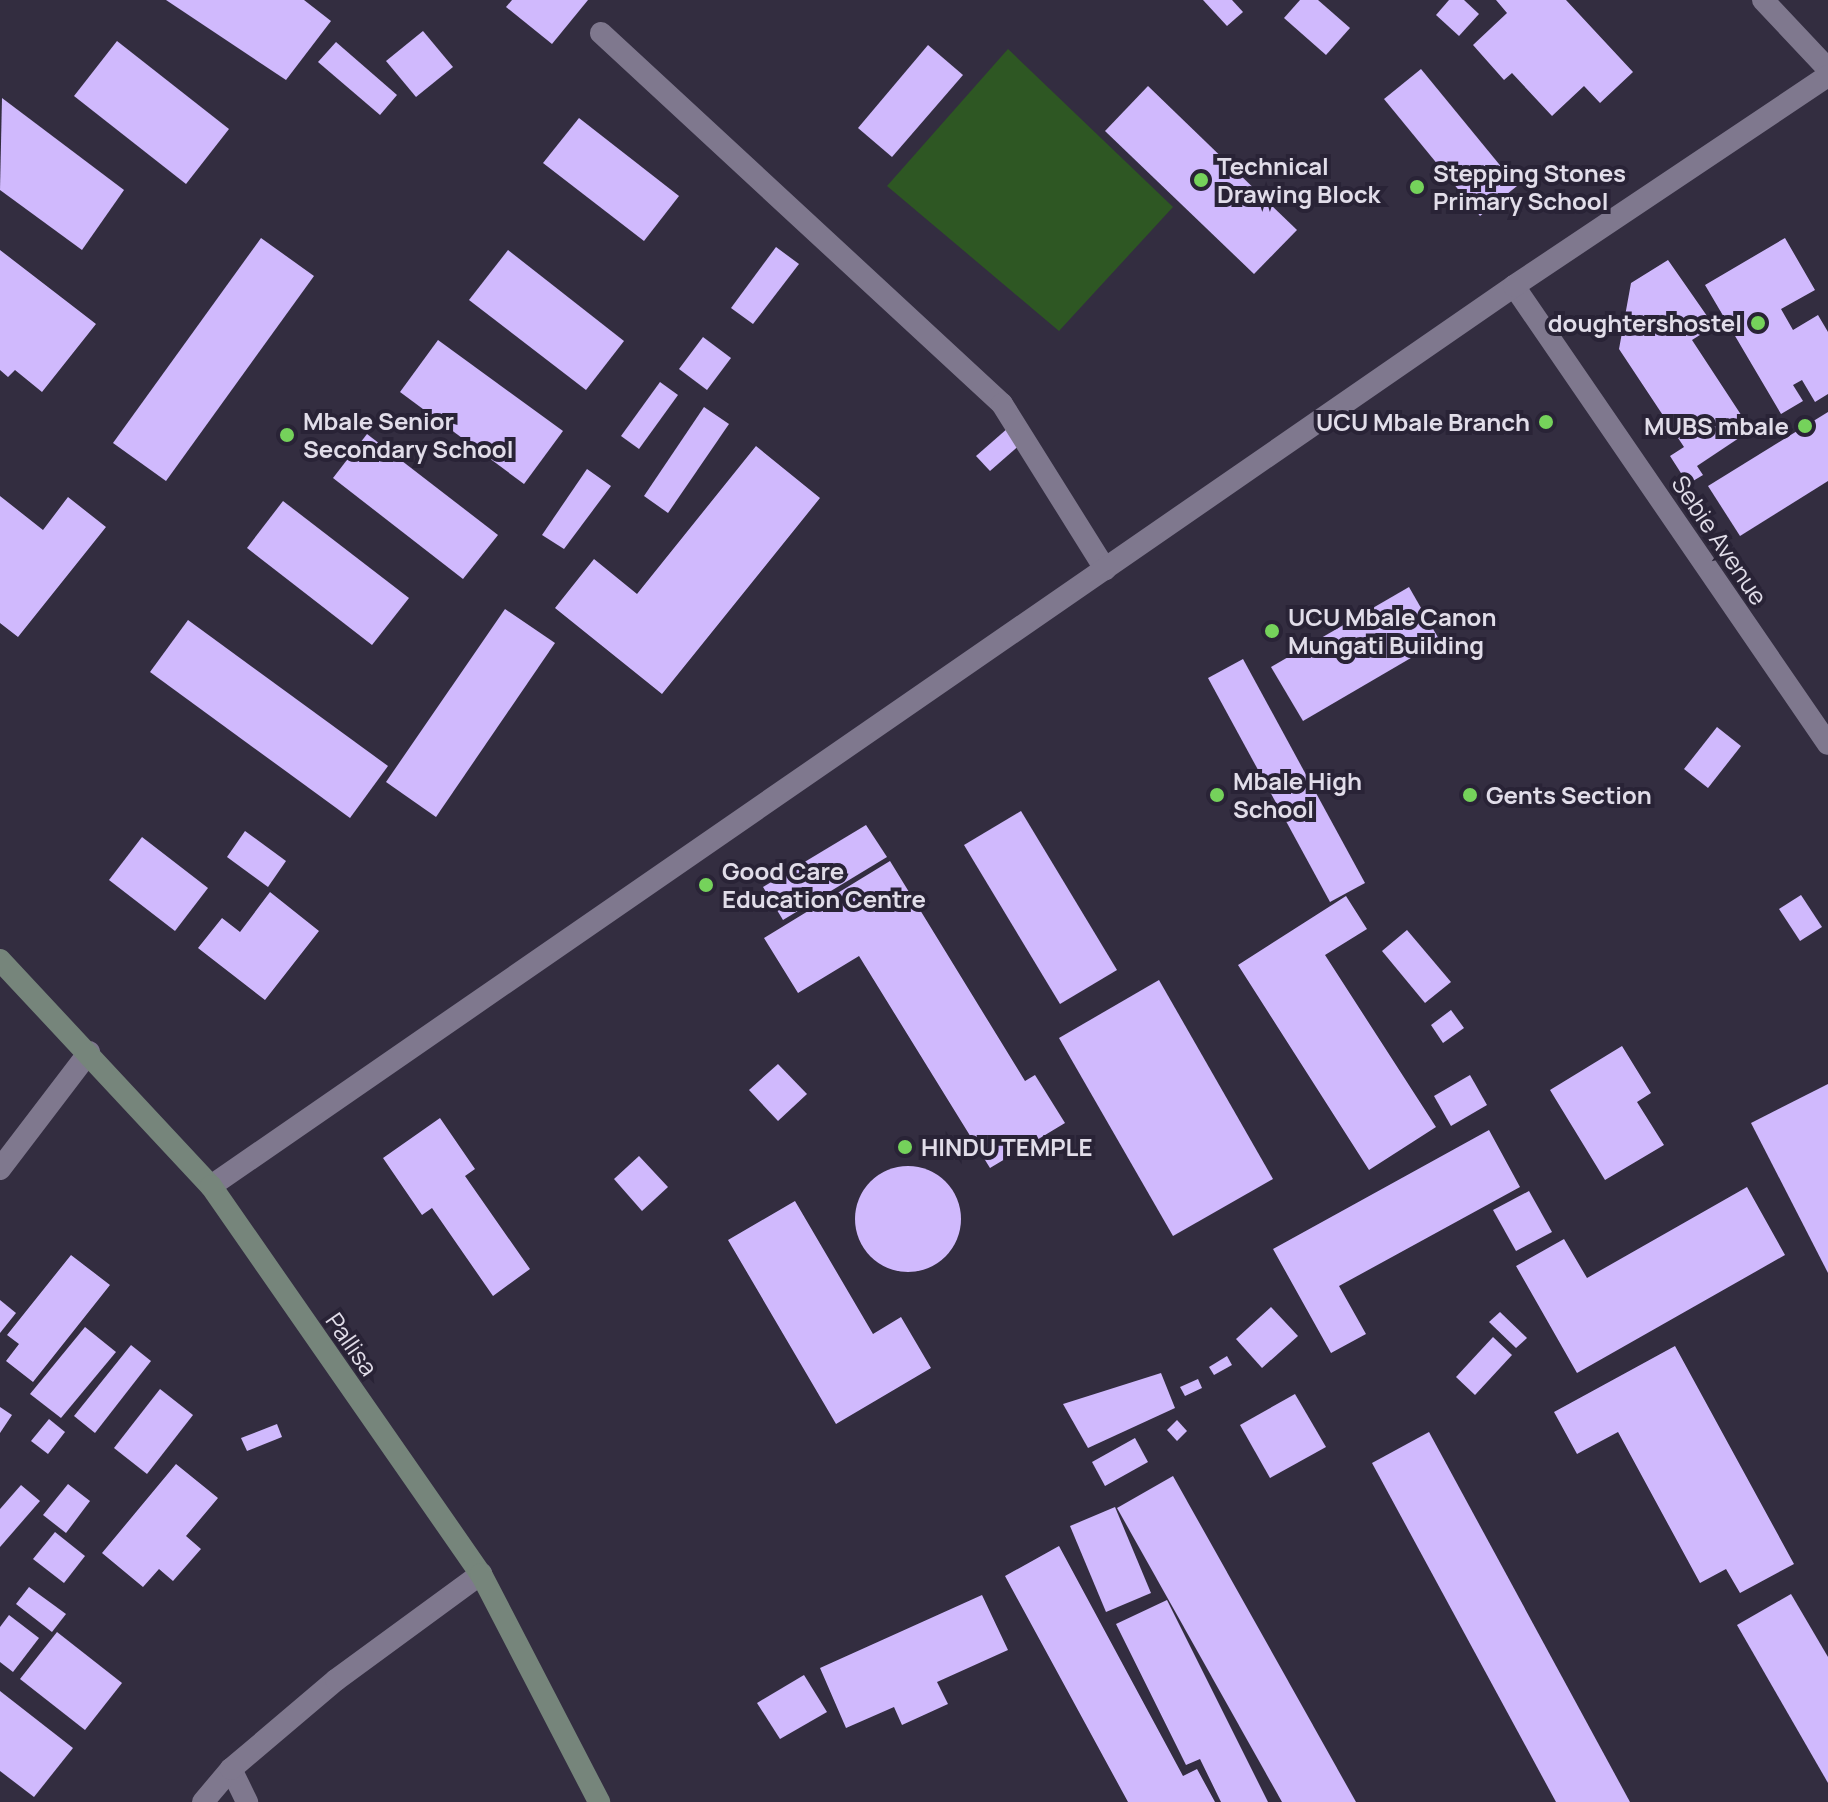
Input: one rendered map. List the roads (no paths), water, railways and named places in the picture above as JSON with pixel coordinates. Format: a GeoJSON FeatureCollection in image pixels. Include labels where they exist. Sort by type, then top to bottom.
{"type":"FeatureCollection","features":[{"type":"Feature","properties":{"kind":"main road","name":"Pallisa"},"geometry":{"type":"LineString","coordinates":[[0,960],[211,1186],[481,1574],[599,1802]]}},
{"type":"Feature","properties":{"kind":"street"},"geometry":{"type":"LineString","coordinates":[[1763,0],[1828,69]]}},
{"type":"Feature","properties":{"kind":"street"},"geometry":{"type":"LineString","coordinates":[[601,33],[1002,404],[1105,569]]}},
{"type":"Feature","properties":{"kind":"street"},"geometry":{"type":"LineString","coordinates":[[211,1186],[1514,286],[1828,76]]}},
{"type":"Feature","properties":{"kind":"street","name":"Sebie Avenue"},"geometry":{"type":"LineString","coordinates":[[1514,286],[1828,744]]}},
{"type":"Feature","properties":{"kind":"street"},"geometry":{"type":"LineString","coordinates":[[0,1169],[89,1052]]}},
{"type":"Feature","properties":{"kind":"street"},"geometry":{"type":"LineString","coordinates":[[203,1802],[231,1769],[336,1680],[481,1574]]}},
{"type":"Feature","properties":{"kind":"street"},"geometry":{"type":"LineString","coordinates":[[231,1769],[247,1802]]}},
{"type":"Feature","properties":{"kind":"place","name":"Technical Drawing Block"},"geometry":{"type":"Point","coordinates":[1201,180]}},
{"type":"Feature","properties":{"kind":"place","name":"Stepping Stones Primary School"},"geometry":{"type":"Point","coordinates":[1417,187]}},
{"type":"Feature","properties":{"kind":"place","name":"doughtershostel"},"geometry":{"type":"Point","coordinates":[1758,323]}},
{"type":"Feature","properties":{"kind":"place","name":"UCU Mbale Branch"},"geometry":{"type":"Point","coordinates":[1546,422]}},
{"type":"Feature","properties":{"kind":"place","name":"MUBS mbale"},"geometry":{"type":"Point","coordinates":[1805,426]}},
{"type":"Feature","properties":{"kind":"place","name":"Mbale Senior Secondary School"},"geometry":{"type":"Point","coordinates":[287,435]}},
{"type":"Feature","properties":{"kind":"place","name":"UCU Mbale Canon Mungati Building"},"geometry":{"type":"Point","coordinates":[1272,631]}},
{"type":"Feature","properties":{"kind":"place","name":"Mbale High School"},"geometry":{"type":"Point","coordinates":[1217,795]}},
{"type":"Feature","properties":{"kind":"place","name":"Gents Section"},"geometry":{"type":"Point","coordinates":[1470,795]}},
{"type":"Feature","properties":{"kind":"place","name":"Good Care Education Centre"},"geometry":{"type":"Point","coordinates":[706,885]}},
{"type":"Feature","properties":{"kind":"place","name":"HINDU TEMPLE"},"geometry":{"type":"Point","coordinates":[905,1147]}}]}
